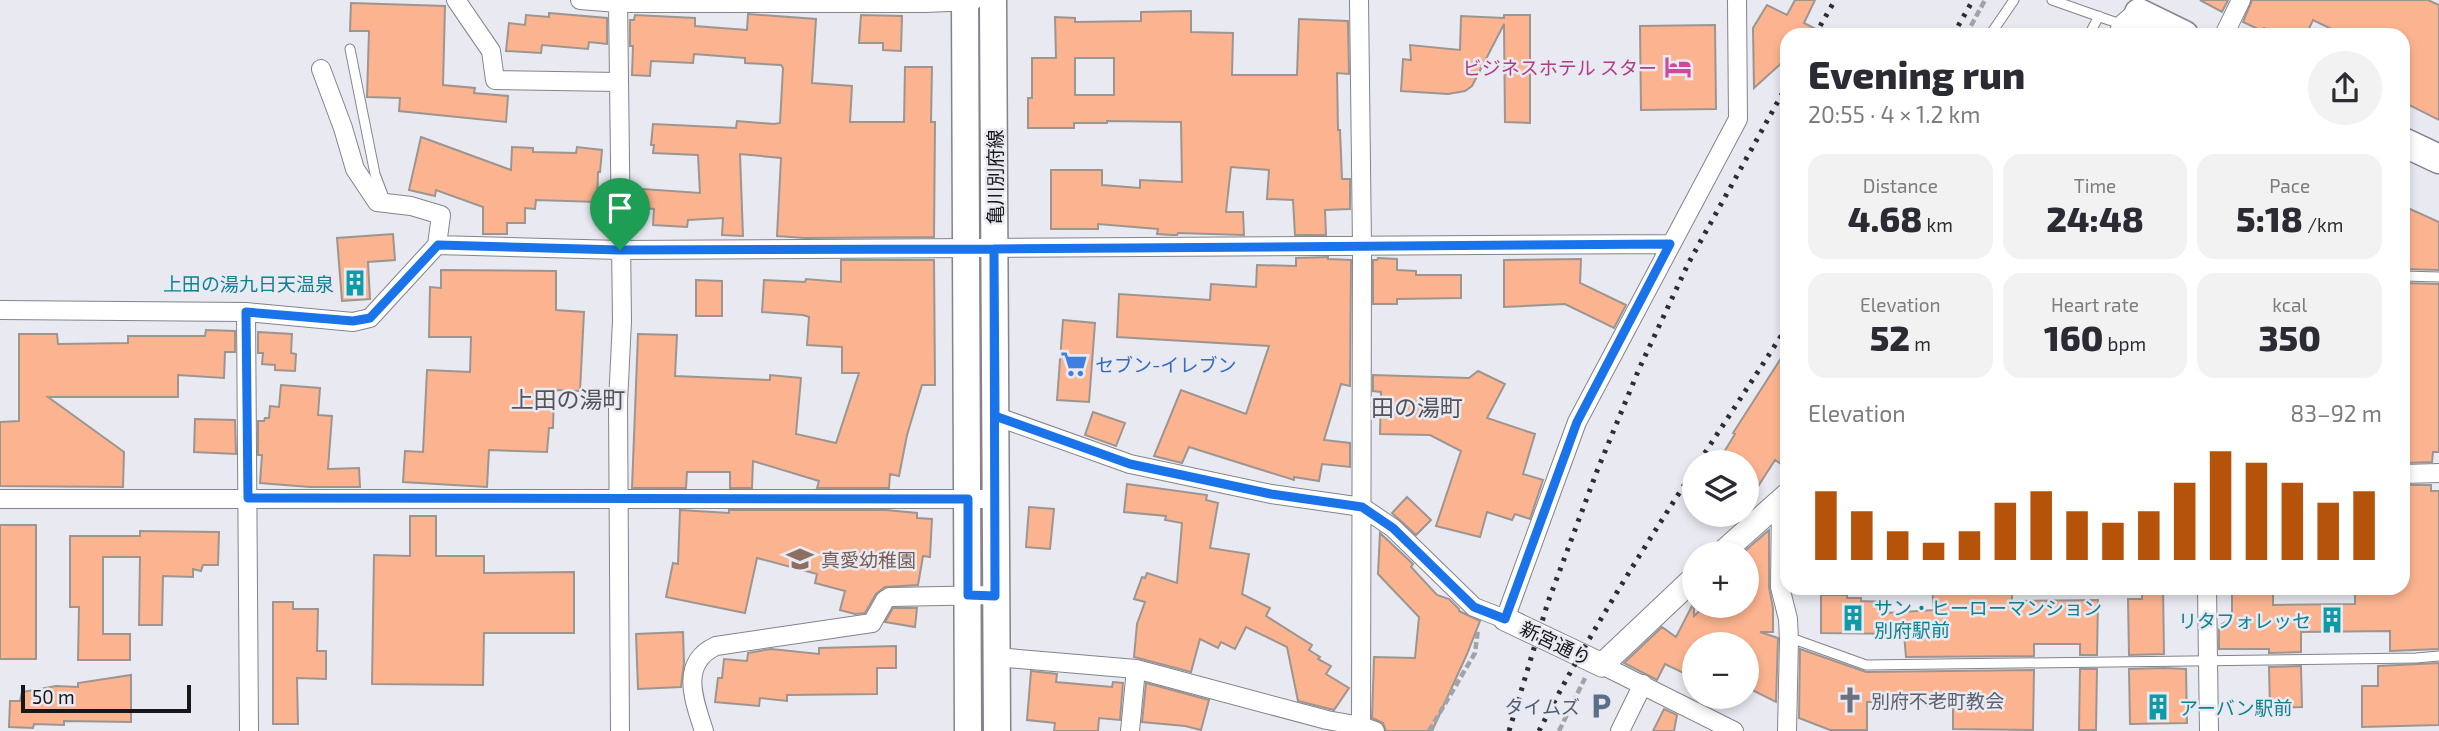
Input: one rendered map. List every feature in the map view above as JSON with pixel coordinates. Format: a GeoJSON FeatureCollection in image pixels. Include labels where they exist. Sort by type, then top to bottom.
{"type":"FeatureCollection","features":[{"type":"Feature","properties":{"kind":"main road","name":"亀川別府線"},"geometry":{"type":"LineString","coordinates":[[968,731],[966,249],[972,0]]}},
{"type":"Feature","properties":{"kind":"main road","name":"亀川別府線"},"geometry":{"type":"LineString","coordinates":[[993,0],[997,731]]}},
{"type":"Feature","properties":{"kind":"main road"},"geometry":{"type":"LineString","coordinates":[[2130,18],[2162,28]]}},
{"type":"Feature","properties":{"kind":"main road"},"geometry":{"type":"LineString","coordinates":[[2410,145],[2439,159]]}},
{"type":"Feature","properties":{"kind":"street"},"geometry":{"type":"LineString","coordinates":[[458,0],[491,51],[495,80],[618,82]]}},
{"type":"Feature","properties":{"kind":"street"},"geometry":{"type":"LineString","coordinates":[[580,0],[972,0]]}},
{"type":"Feature","properties":{"kind":"street"},"geometry":{"type":"LineString","coordinates":[[996,657],[1136,669],[1366,729],[1359,0]]}},
{"type":"Feature","properties":{"kind":"street"},"geometry":{"type":"LineString","coordinates":[[1505,619],[1577,422],[1738,119],[1737,0]]}},
{"type":"Feature","properties":{"kind":"street"},"geometry":{"type":"LineString","coordinates":[[2227,28],[2241,0]]}},
{"type":"Feature","properties":{"kind":"street"},"geometry":{"type":"LineString","coordinates":[[618,1],[622,321],[618,402],[620,731]]}},
{"type":"Feature","properties":{"kind":"street"},"geometry":{"type":"LineString","coordinates":[[0,310],[246,312],[353,321],[370,318],[438,245],[441,215],[411,206],[377,202],[355,169],[321,69]]}},
{"type":"Feature","properties":{"kind":"street"},"geometry":{"type":"LineString","coordinates":[[438,245],[620,250],[1670,244]]}},
{"type":"Feature","properties":{"kind":"street"},"geometry":{"type":"LineString","coordinates":[[246,312],[249,731]]}},
{"type":"Feature","properties":{"kind":"street","name":"新宮通り"},"geometry":{"type":"LineString","coordinates":[[995,416],[1130,464],[1271,494],[1362,507],[1393,528],[1480,611],[1505,619],[1595,668],[1643,684],[1734,731]]}},
{"type":"Feature","properties":{"kind":"street"},"geometry":{"type":"LineString","coordinates":[[2410,474],[2439,473]]}},
{"type":"Feature","properties":{"kind":"street"},"geometry":{"type":"LineString","coordinates":[[0,499],[995,499]]}},
{"type":"Feature","properties":{"kind":"street"},"geometry":{"type":"LineString","coordinates":[[1736,541],[1780,503]]}},
{"type":"Feature","properties":{"kind":"street"},"geometry":{"type":"LineString","coordinates":[[1595,668],[1682,589]]}},
{"type":"Feature","properties":{"kind":"street"},"geometry":{"type":"LineString","coordinates":[[1782,595],[1788,620],[1787,731]]}},
{"type":"Feature","properties":{"kind":"street"},"geometry":{"type":"LineString","coordinates":[[2207,595],[2209,731]]}},
{"type":"Feature","properties":{"kind":"street"},"geometry":{"type":"LineString","coordinates":[[704,731],[695,704],[691,671],[703,652],[716,646],[872,623],[885,600],[890,597],[995,596]]}},
{"type":"Feature","properties":{"kind":"street"},"geometry":{"type":"LineString","coordinates":[[1130,731],[1136,669]]}},
{"type":"Feature","properties":{"kind":"street"},"geometry":{"type":"LineString","coordinates":[[1620,731],[1643,684]]}},
{"type":"Feature","properties":{"kind":"lane"},"geometry":{"type":"LineString","coordinates":[[1995,28],[2014,0]]}},
{"type":"Feature","properties":{"kind":"lane"},"geometry":{"type":"LineString","coordinates":[[2052,0],[2099,16],[2130,18]]}},
{"type":"Feature","properties":{"kind":"lane"},"geometry":{"type":"LineString","coordinates":[[2093,28],[2099,16]]}},
{"type":"Feature","properties":{"kind":"lane"},"geometry":{"type":"LineString","coordinates":[[350,49],[375,174],[386,202]]}},
{"type":"Feature","properties":{"kind":"lane"},"geometry":{"type":"LineString","coordinates":[[2410,276],[2439,277]]}},
{"type":"Feature","properties":{"kind":"lane"},"geometry":{"type":"LineString","coordinates":[[1788,637],[1866,665],[2439,656]]}},
{"type":"Feature","properties":{"kind":"path"},"geometry":{"type":"LineString","coordinates":[[1970,28],[1985,0]]}},
{"type":"Feature","properties":{"kind":"path"},"geometry":{"type":"LineString","coordinates":[[1429,731],[1475,653],[1480,611]]}},
{"type":"Feature","properties":{"kind":"path"},"geometry":{"type":"LineString","coordinates":[[1559,731],[1595,668]]}},
{"type":"Feature","properties":{"kind":"building"},"geometry":{"type":"Polygon","coordinates":[[[1795,0],[1815,0],[1804,23],[1814,28],[1780,28],[1780,64],[1754,88],[1753,28],[1767,5],[1787,15],[1795,0]]]}},
{"type":"Feature","properties":{"kind":"building"},"geometry":{"type":"Polygon","coordinates":[[[2200,0],[2228,0],[2222,12],[2200,0]]]}},
{"type":"Feature","properties":{"kind":"building"},"geometry":{"type":"Polygon","coordinates":[[[2252,0],[2428,0],[2439,5],[2439,120],[2410,106],[2410,28],[2330,28],[2313,20],[2309,28],[2256,28],[2243,22],[2252,0]]]}},
{"type":"Feature","properties":{"kind":"building"},"geometry":{"type":"Polygon","coordinates":[[[351,3],[445,6],[443,85],[475,88],[474,93],[508,96],[506,122],[399,111],[400,98],[367,97],[369,31],[350,31],[351,3]]]}},
{"type":"Feature","properties":{"kind":"building"},"geometry":{"type":"Polygon","coordinates":[[[1191,11],[1191,32],[1233,33],[1232,75],[1297,75],[1299,19],[1348,21],[1349,74],[1337,73],[1342,179],[1350,179],[1350,209],[1325,210],[1326,235],[1295,235],[1293,200],[1267,199],[1269,170],[1231,167],[1226,212],[1243,212],[1244,235],[1157,234],[1158,229],[1098,224],[1098,229],[1051,229],[1051,170],[1102,170],[1102,185],[1140,188],[1140,180],[1182,182],[1181,122],[1107,121],[1074,123],[1074,128],[1028,128],[1028,98],[1032,98],[1032,58],[1056,58],[1055,17],[1075,18],[1075,22],[1141,21],[1141,12],[1191,11]],[[1075,58],[1075,95],[1114,95],[1114,58],[1075,58]]]}},
{"type":"Feature","properties":{"kind":"building"},"geometry":{"type":"Polygon","coordinates":[[[549,13],[607,18],[607,44],[589,42],[588,49],[542,45],[541,53],[506,51],[509,23],[525,25],[526,15],[549,17],[549,13]]]}},
{"type":"Feature","properties":{"kind":"building"},"geometry":{"type":"Polygon","coordinates":[[[748,14],[816,19],[812,83],[852,86],[850,122],[904,122],[905,67],[932,67],[931,122],[935,122],[934,237],[777,236],[781,158],[740,154],[743,236],[722,235],[723,218],[688,220],[687,227],[653,225],[654,209],[641,208],[643,189],[700,193],[698,155],[653,153],[653,124],[736,128],[737,121],[780,123],[783,68],[781,65],[745,63],[745,58],[694,54],[693,63],[651,61],[650,76],[632,75],[630,20],[634,20],[635,15],[695,18],[695,26],[747,30],[748,14]]]}},
{"type":"Feature","properties":{"kind":"building"},"geometry":{"type":"Polygon","coordinates":[[[861,15],[902,16],[901,51],[883,50],[883,43],[859,43],[861,15]]]}},
{"type":"Feature","properties":{"kind":"building"},"geometry":{"type":"Polygon","coordinates":[[[1504,15],[1530,15],[1530,123],[1505,122],[1504,24],[1472,86],[1465,91],[1448,94],[1401,91],[1403,59],[1411,60],[1410,45],[1460,50],[1461,16],[1504,18],[1504,15]]]}},
{"type":"Feature","properties":{"kind":"building","name":"ビジネスホテル スター"},"geometry":{"type":"Polygon","coordinates":[[[1715,25],[1716,109],[1641,110],[1640,26],[1715,25]]]}},
{"type":"Feature","properties":{"kind":"building"},"geometry":{"type":"Polygon","coordinates":[[[421,137],[511,170],[512,147],[533,148],[533,152],[576,153],[577,147],[602,150],[597,202],[536,200],[535,209],[525,208],[525,223],[507,223],[507,234],[483,234],[483,207],[436,190],[435,196],[409,190],[421,137]]]}},
{"type":"Feature","properties":{"kind":"building"},"geometry":{"type":"Polygon","coordinates":[[[2410,209],[2439,222],[2439,270],[2410,269],[2410,209]]]}},
{"type":"Feature","properties":{"kind":"building"},"geometry":{"type":"Polygon","coordinates":[[[393,234],[395,260],[368,262],[370,299],[342,301],[337,238],[393,234]]]}},
{"type":"Feature","properties":{"kind":"building"},"geometry":{"type":"Polygon","coordinates":[[[1328,257],[1351,260],[1350,386],[1341,384],[1324,440],[1350,443],[1350,467],[1322,464],[1319,481],[1294,477],[1294,480],[1189,447],[1182,463],[1154,456],[1181,390],[1246,414],[1269,346],[1117,337],[1119,294],[1210,300],[1211,284],[1256,287],[1257,265],[1296,266],[1296,258],[1328,257]]]}},
{"type":"Feature","properties":{"kind":"building"},"geometry":{"type":"Polygon","coordinates":[[[1397,259],[1397,270],[1416,271],[1416,275],[1461,275],[1461,298],[1397,299],[1397,304],[1373,304],[1373,260],[1397,259]]]}},
{"type":"Feature","properties":{"kind":"building"},"geometry":{"type":"Polygon","coordinates":[[[1581,259],[1580,283],[1626,305],[1614,328],[1565,304],[1504,307],[1504,260],[1581,259]]]}},
{"type":"Feature","properties":{"kind":"building"},"geometry":{"type":"Polygon","coordinates":[[[841,260],[934,260],[935,385],[922,385],[907,435],[899,476],[890,474],[889,488],[817,488],[819,481],[753,461],[752,488],[730,488],[730,472],[687,472],[686,488],[632,488],[638,334],[677,335],[675,376],[770,380],[770,375],[801,378],[796,434],[836,443],[859,373],[842,373],[842,347],[807,345],[809,317],[762,312],[764,280],[841,282],[841,260]]]}},
{"type":"Feature","properties":{"kind":"building"},"geometry":{"type":"Polygon","coordinates":[[[441,270],[556,271],[556,310],[584,312],[580,391],[554,390],[553,428],[549,428],[547,452],[489,450],[487,487],[403,482],[405,451],[423,452],[427,370],[470,372],[471,337],[429,337],[430,287],[441,288],[441,270]]]}},
{"type":"Feature","properties":{"kind":"building"},"geometry":{"type":"Polygon","coordinates":[[[696,280],[722,281],[722,316],[696,316],[696,280]]]}},
{"type":"Feature","properties":{"kind":"building"},"geometry":{"type":"Polygon","coordinates":[[[2410,283],[2439,284],[2439,452],[2433,452],[2432,462],[2410,463],[2410,283]]]}},
{"type":"Feature","properties":{"kind":"building"},"geometry":{"type":"Polygon","coordinates":[[[1063,320],[1095,323],[1089,402],[1057,400],[1063,320]]]}},
{"type":"Feature","properties":{"kind":"building"},"geometry":{"type":"Polygon","coordinates":[[[206,330],[235,331],[235,352],[225,352],[224,378],[178,375],[178,397],[48,397],[124,452],[123,487],[0,486],[0,422],[19,421],[19,334],[57,334],[58,344],[128,343],[128,336],[205,336],[206,330]]]}},
{"type":"Feature","properties":{"kind":"building"},"geometry":{"type":"Polygon","coordinates":[[[258,332],[292,334],[291,353],[296,354],[295,371],[275,370],[275,365],[262,364],[263,353],[258,353],[258,332]]]}},
{"type":"Feature","properties":{"kind":"building"},"geometry":{"type":"Polygon","coordinates":[[[1780,360],[1780,463],[1775,460],[1759,485],[1759,450],[1725,450],[1735,434],[1733,433],[1780,360]]]}},
{"type":"Feature","properties":{"kind":"building"},"geometry":{"type":"Polygon","coordinates":[[[1478,371],[1505,384],[1487,418],[1535,434],[1523,474],[1543,480],[1530,519],[1515,514],[1512,520],[1487,512],[1480,537],[1436,526],[1461,451],[1430,435],[1380,434],[1381,392],[1373,391],[1373,375],[1469,378],[1478,371]]]}},
{"type":"Feature","properties":{"kind":"building"},"geometry":{"type":"Polygon","coordinates":[[[281,385],[320,388],[318,415],[332,416],[328,469],[359,468],[360,487],[260,483],[262,455],[258,455],[258,421],[269,418],[270,406],[279,407],[281,385]]]}},
{"type":"Feature","properties":{"kind":"building"},"geometry":{"type":"Polygon","coordinates":[[[1093,412],[1125,423],[1116,446],[1085,435],[1093,412]]]}},
{"type":"Feature","properties":{"kind":"building"},"geometry":{"type":"Polygon","coordinates":[[[195,419],[235,420],[236,454],[194,452],[195,419]]]}},
{"type":"Feature","properties":{"kind":"building"},"geometry":{"type":"Polygon","coordinates":[[[1127,484],[1207,495],[1206,500],[1218,503],[1210,548],[1249,554],[1242,594],[1270,608],[1266,616],[1312,645],[1309,650],[1331,666],[1326,674],[1349,688],[1334,710],[1298,701],[1287,647],[1246,627],[1235,649],[1221,642],[1218,648],[1200,639],[1191,672],[1134,657],[1137,624],[1145,602],[1134,599],[1142,577],[1145,578],[1147,573],[1177,583],[1182,523],[1165,520],[1166,516],[1124,512],[1127,484]]]}},
{"type":"Feature","properties":{"kind":"building"},"geometry":{"type":"Polygon","coordinates":[[[2410,485],[2431,485],[2431,491],[2439,491],[2439,649],[2390,651],[2390,631],[2301,632],[2301,652],[2269,653],[2269,649],[2219,649],[2219,626],[2232,618],[2232,595],[2273,595],[2273,605],[2355,604],[2355,595],[2410,595],[2410,485]]]}},
{"type":"Feature","properties":{"kind":"building"},"geometry":{"type":"Polygon","coordinates":[[[1407,497],[1431,520],[1416,535],[1392,513],[1407,497]]]}},
{"type":"Feature","properties":{"kind":"building"},"geometry":{"type":"Polygon","coordinates":[[[1029,507],[1054,509],[1050,549],[1026,547],[1029,507]]]}},
{"type":"Feature","properties":{"kind":"building"},"geometry":{"type":"Polygon","coordinates":[[[680,510],[729,513],[729,510],[886,510],[917,513],[917,518],[932,519],[930,557],[923,556],[918,585],[885,587],[876,594],[865,613],[855,614],[840,610],[845,591],[815,583],[817,574],[757,558],[745,613],[666,597],[673,563],[678,564],[680,510]]]}},
{"type":"Feature","properties":{"kind":"building"},"geometry":{"type":"Polygon","coordinates":[[[410,516],[436,516],[436,556],[484,556],[484,573],[574,572],[574,633],[484,633],[483,685],[372,684],[374,555],[410,556],[410,516]]]}},
{"type":"Feature","properties":{"kind":"building"},"geometry":{"type":"Polygon","coordinates":[[[0,525],[36,525],[36,659],[0,659],[0,525]]]}},
{"type":"Feature","properties":{"kind":"building"},"geometry":{"type":"Polygon","coordinates":[[[1769,530],[1769,587],[1773,608],[1773,632],[1760,632],[1778,638],[1776,702],[1759,694],[1759,632],[1682,632],[1682,672],[1665,664],[1657,680],[1624,663],[1662,627],[1676,637],[1686,618],[1759,618],[1759,541],[1756,541],[1769,530]]]}},
{"type":"Feature","properties":{"kind":"building"},"geometry":{"type":"Polygon","coordinates":[[[140,531],[219,532],[218,565],[203,565],[201,571],[193,569],[193,577],[163,576],[162,625],[139,625],[140,557],[103,557],[103,634],[130,634],[130,660],[78,660],[79,607],[70,607],[70,536],[140,536],[140,531]]]}},
{"type":"Feature","properties":{"kind":"building"},"geometry":{"type":"Polygon","coordinates":[[[1380,533],[1413,564],[1411,567],[1437,595],[1449,599],[1459,611],[1480,621],[1432,731],[1386,731],[1383,723],[1372,718],[1374,657],[1415,658],[1419,617],[1378,574],[1380,533]]]}},
{"type":"Feature","properties":{"kind":"building"},"geometry":{"type":"Polygon","coordinates":[[[1821,595],[1847,595],[1847,598],[1861,598],[1861,601],[1886,602],[1886,613],[1934,610],[1933,595],[2012,595],[2012,601],[2098,600],[2097,655],[2080,655],[2080,644],[2034,644],[2034,656],[1906,657],[1904,634],[1821,633],[1821,595]]]}},
{"type":"Feature","properties":{"kind":"building"},"geometry":{"type":"Polygon","coordinates":[[[2142,595],[2163,595],[2164,654],[2129,655],[2128,599],[2142,599],[2142,595]]]}},
{"type":"Feature","properties":{"kind":"building"},"geometry":{"type":"Polygon","coordinates":[[[273,602],[293,602],[293,609],[318,609],[317,651],[326,651],[326,679],[297,678],[298,724],[273,724],[273,602]]]}},
{"type":"Feature","properties":{"kind":"building"},"geometry":{"type":"Polygon","coordinates":[[[893,608],[917,608],[915,627],[885,622],[893,608]]]}},
{"type":"Feature","properties":{"kind":"building"},"geometry":{"type":"Polygon","coordinates":[[[683,632],[684,663],[681,687],[638,689],[636,634],[683,632]]]}},
{"type":"Feature","properties":{"kind":"building"},"geometry":{"type":"Polygon","coordinates":[[[896,646],[896,668],[877,668],[877,694],[787,695],[787,701],[760,698],[759,706],[715,702],[724,659],[747,661],[748,653],[771,649],[819,654],[819,648],[896,646]]]}},
{"type":"Feature","properties":{"kind":"building"},"geometry":{"type":"Polygon","coordinates":[[[1800,649],[1866,672],[2034,670],[2033,730],[1953,729],[1953,706],[1927,706],[1927,702],[1867,702],[1867,730],[1830,730],[1799,718],[1800,649]]]}},
{"type":"Feature","properties":{"kind":"building"},"geometry":{"type":"Polygon","coordinates":[[[2439,663],[2439,725],[2362,727],[2362,686],[2378,686],[2378,666],[2439,663]]]}},
{"type":"Feature","properties":{"kind":"building"},"geometry":{"type":"Polygon","coordinates":[[[2301,666],[2302,707],[2270,708],[2269,667],[2301,666]]]}},
{"type":"Feature","properties":{"kind":"building"},"geometry":{"type":"Polygon","coordinates":[[[2080,669],[2097,669],[2096,730],[2079,730],[2080,669]]]}},
{"type":"Feature","properties":{"kind":"building","name":"アーバン駅前"},"geometry":{"type":"Polygon","coordinates":[[[2129,669],[2186,669],[2187,723],[2130,724],[2129,669]]]}},
{"type":"Feature","properties":{"kind":"building"},"geometry":{"type":"Polygon","coordinates":[[[1031,671],[1057,674],[1056,682],[1112,687],[1113,682],[1123,683],[1120,720],[1099,718],[1098,731],[1054,731],[1055,723],[1027,720],[1031,671]]]}},
{"type":"Feature","properties":{"kind":"building"},"geometry":{"type":"Polygon","coordinates":[[[131,675],[131,722],[64,721],[64,725],[9,727],[10,701],[20,701],[22,692],[56,686],[78,687],[78,683],[131,675]]]}},
{"type":"Feature","properties":{"kind":"building"},"geometry":{"type":"Polygon","coordinates":[[[1146,683],[1209,700],[1201,730],[1142,722],[1146,683]]]}},
{"type":"Feature","properties":{"kind":"building"},"geometry":{"type":"Polygon","coordinates":[[[1664,709],[1677,715],[1674,731],[1653,731],[1664,709]]]}},
{"type":"Feature","properties":{"kind":"railway"},"geometry":{"type":"LineString","coordinates":[[1819,28],[1835,0]]}},
{"type":"Feature","properties":{"kind":"railway"},"geometry":{"type":"LineString","coordinates":[[1957,28],[1973,0]]}},
{"type":"Feature","properties":{"kind":"railway"},"geometry":{"type":"LineString","coordinates":[[1509,731],[1548,602],[1639,369],[1688,264],[1780,98]]}},
{"type":"Feature","properties":{"kind":"railway"},"geometry":{"type":"LineString","coordinates":[[1707,450],[1780,338]]}},
{"type":"Feature","properties":{"kind":"railway"},"geometry":{"type":"LineString","coordinates":[[1539,731],[1613,599],[1682,489]]}},
{"type":"Feature","properties":{"kind":"place","name":"ビジネスホテル スター"},"geometry":{"type":"Point","coordinates":[1678,67]}},
{"type":"Feature","properties":{"kind":"place","name":"上田の湯九日天温泉"},"geometry":{"type":"Point","coordinates":[355,283]}},
{"type":"Feature","properties":{"kind":"place","name":"セブン-イレブン"},"geometry":{"type":"Point","coordinates":[1074,364]}},
{"type":"Feature","properties":{"kind":"place","name":"真愛幼稚園"},"geometry":{"type":"Point","coordinates":[800,559]}},
{"type":"Feature","properties":{"kind":"place","name":"サン・ヒーローマンション 別府駅前"},"geometry":{"type":"Point","coordinates":[1853,618]}},
{"type":"Feature","properties":{"kind":"place","name":"リタフォレッセ"},"geometry":{"type":"Point","coordinates":[2332,620]}},
{"type":"Feature","properties":{"kind":"place","name":"別府不老町教会"},"geometry":{"type":"Point","coordinates":[1850,700]}},
{"type":"Feature","properties":{"kind":"place","name":"タイムズ"},"geometry":{"type":"Point","coordinates":[1601,706]}},
{"type":"Feature","properties":{"kind":"place","name":"アーバン駅前"},"geometry":{"type":"Point","coordinates":[2158,707]}},
{"type":"Feature","properties":{"kind":"district","name":"上田の湯町"},"geometry":{"type":"Point","coordinates":[568,399]}},
{"type":"Feature","properties":{"kind":"district","name":"田の湯町"},"geometry":{"type":"Point","coordinates":[1417,407]}},
{"type":"Feature","properties":{"kind":"route"},"geometry":{"type":"LineString","coordinates":[[620,250],[438,245],[370,318],[353,321],[329,320],[246,312],[248,498],[968,499],[968,595],[995,596],[994,249],[1670,244],[1577,422],[1505,619],[1474,607],[1393,528],[1362,507],[1271,494],[1130,464],[995,416],[994,249],[620,250]]}}]}
